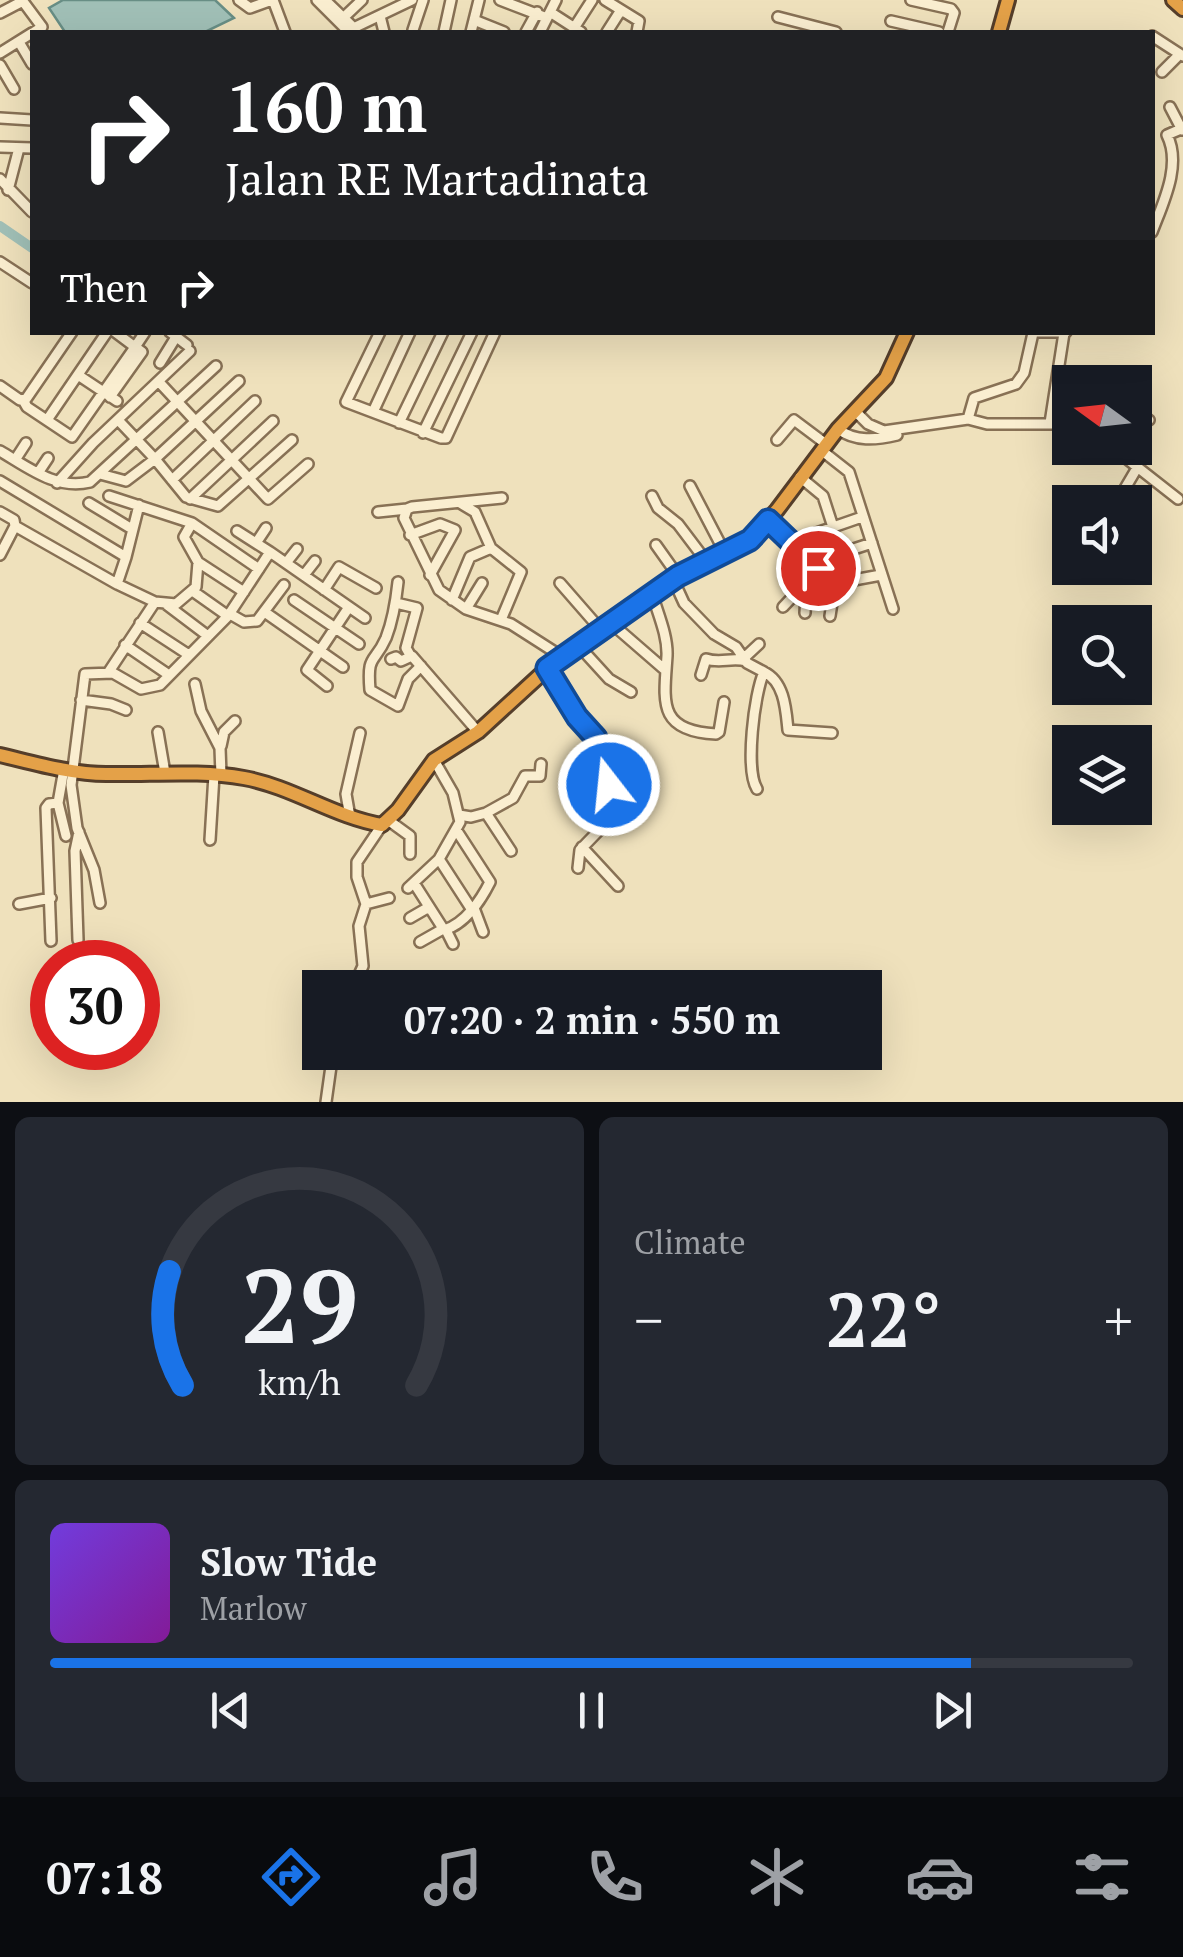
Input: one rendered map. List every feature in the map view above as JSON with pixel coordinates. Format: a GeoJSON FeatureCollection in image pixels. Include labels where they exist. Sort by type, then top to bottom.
{"type":"FeatureCollection","features":[{"type":"Feature","properties":{"kind":"highway"},"geometry":{"type":"LineString","coordinates":[[1000,30],[1008,0]]}},
{"type":"Feature","properties":{"kind":"highway"},"geometry":{"type":"LineString","coordinates":[[1173,0],[1183,9]]}},
{"type":"Feature","properties":{"kind":"highway"},"geometry":{"type":"LineString","coordinates":[[0,755],[68,770],[218,775],[257,781],[345,815],[385,823],[434,760],[478,732],[561,656],[676,578],[750,540],[838,428],[886,378],[907,335]]}},
{"type":"Feature","properties":{"kind":"street"},"geometry":{"type":"LineString","coordinates":[[0,14],[22,0],[37,30]]}},
{"type":"Feature","properties":{"kind":"street"},"geometry":{"type":"LineString","coordinates":[[238,0],[250,8],[272,0],[284,30]]}},
{"type":"Feature","properties":{"kind":"street"},"geometry":{"type":"LineString","coordinates":[[317,0],[341,20]]}},
{"type":"Feature","properties":{"kind":"street"},"geometry":{"type":"LineString","coordinates":[[326,0],[349,30],[408,1]]}},
{"type":"Feature","properties":{"kind":"street"},"geometry":{"type":"LineString","coordinates":[[341,20],[362,0]]}},
{"type":"Feature","properties":{"kind":"street"},"geometry":{"type":"LineString","coordinates":[[415,30],[424,0]]}},
{"type":"Feature","properties":{"kind":"street"},"geometry":{"type":"LineString","coordinates":[[444,30],[451,0]]}},
{"type":"Feature","properties":{"kind":"street"},"geometry":{"type":"LineString","coordinates":[[472,30],[479,0]]}},
{"type":"Feature","properties":{"kind":"street"},"geometry":{"type":"LineString","coordinates":[[500,0],[543,15]]}},
{"type":"Feature","properties":{"kind":"street"},"geometry":{"type":"LineString","coordinates":[[509,0],[578,30],[592,0]]}},
{"type":"Feature","properties":{"kind":"street"},"geometry":{"type":"LineString","coordinates":[[528,30],[556,0]]}},
{"type":"Feature","properties":{"kind":"street"},"geometry":{"type":"LineString","coordinates":[[606,0],[639,21],[638,30]]}},
{"type":"Feature","properties":{"kind":"street"},"geometry":{"type":"LineString","coordinates":[[912,0],[953,10],[948,30]]}},
{"type":"Feature","properties":{"kind":"street"},"geometry":{"type":"LineString","coordinates":[[608,30],[622,10]]}},
{"type":"Feature","properties":{"kind":"street"},"geometry":{"type":"LineString","coordinates":[[540,30],[543,15]]}},
{"type":"Feature","properties":{"kind":"street"},"geometry":{"type":"LineString","coordinates":[[380,16],[384,30]]}},
{"type":"Feature","properties":{"kind":"street"},"geometry":{"type":"LineString","coordinates":[[778,16],[829,30]]}},
{"type":"Feature","properties":{"kind":"street"},"geometry":{"type":"LineString","coordinates":[[474,20],[499,30]]}},
{"type":"Feature","properties":{"kind":"street"},"geometry":{"type":"LineString","coordinates":[[891,21],[929,30]]}},
{"type":"Feature","properties":{"kind":"street"},"geometry":{"type":"LineString","coordinates":[[401,22],[413,30]]}},
{"type":"Feature","properties":{"kind":"street"},"geometry":{"type":"LineString","coordinates":[[0,53],[30,36]]}},
{"type":"Feature","properties":{"kind":"street"},"geometry":{"type":"LineString","coordinates":[[1155,38],[1181,55],[1162,72]]}},
{"type":"Feature","properties":{"kind":"street"},"geometry":{"type":"LineString","coordinates":[[19,42],[30,61]]}},
{"type":"Feature","properties":{"kind":"street"},"geometry":{"type":"LineString","coordinates":[[0,64],[14,88]]}},
{"type":"Feature","properties":{"kind":"street"},"geometry":{"type":"LineString","coordinates":[[1155,224],[1169,188],[1170,141],[1182,130],[1170,107]]}},
{"type":"Feature","properties":{"kind":"street"},"geometry":{"type":"LineString","coordinates":[[0,118],[30,120]]}},
{"type":"Feature","properties":{"kind":"street"},"geometry":{"type":"LineString","coordinates":[[1170,141],[1183,141]]}},
{"type":"Feature","properties":{"kind":"street"},"geometry":{"type":"LineString","coordinates":[[0,147],[30,148]]}},
{"type":"Feature","properties":{"kind":"street"},"geometry":{"type":"LineString","coordinates":[[8,190],[19,148]]}},
{"type":"Feature","properties":{"kind":"street"},"geometry":{"type":"LineString","coordinates":[[0,179],[30,210]]}},
{"type":"Feature","properties":{"kind":"street"},"geometry":{"type":"LineString","coordinates":[[0,262],[30,282]]}},
{"type":"Feature","properties":{"kind":"street"},"geometry":{"type":"LineString","coordinates":[[23,400],[70,335]]}},
{"type":"Feature","properties":{"kind":"street"},"geometry":{"type":"LineString","coordinates":[[47,420],[106,335]]}},
{"type":"Feature","properties":{"kind":"street"},"geometry":{"type":"LineString","coordinates":[[57,483],[189,348],[173,335],[162,364],[119,335]]}},
{"type":"Feature","properties":{"kind":"street"},"geometry":{"type":"LineString","coordinates":[[0,386],[72,437],[110,397],[144,335]]}},
{"type":"Feature","properties":{"kind":"street"},"geometry":{"type":"LineString","coordinates":[[379,335],[346,402],[446,438],[494,335]]}},
{"type":"Feature","properties":{"kind":"street"},"geometry":{"type":"LineString","coordinates":[[373,412],[409,335]]}},
{"type":"Feature","properties":{"kind":"street"},"geometry":{"type":"LineString","coordinates":[[400,423],[442,335]]}},
{"type":"Feature","properties":{"kind":"street"},"geometry":{"type":"LineString","coordinates":[[423,432],[471,335]]}},
{"type":"Feature","properties":{"kind":"street"},"geometry":{"type":"LineString","coordinates":[[968,419],[974,398],[1008,389],[1024,374],[1033,335]]}},
{"type":"Feature","properties":{"kind":"street"},"geometry":{"type":"LineString","coordinates":[[938,423],[1050,423],[1065,335]]}},
{"type":"Feature","properties":{"kind":"street"},"geometry":{"type":"LineString","coordinates":[[0,451],[57,483],[90,482],[216,366]]}},
{"type":"Feature","properties":{"kind":"street"},"geometry":{"type":"LineString","coordinates":[[78,375],[110,397]]}},
{"type":"Feature","properties":{"kind":"street"},"geometry":{"type":"LineString","coordinates":[[100,474],[126,481],[155,460],[239,381]]}},
{"type":"Feature","properties":{"kind":"street"},"geometry":{"type":"LineString","coordinates":[[159,382],[268,499],[308,464]]}},
{"type":"Feature","properties":{"kind":"street"},"geometry":{"type":"LineString","coordinates":[[172,480],[255,401]]}},
{"type":"Feature","properties":{"kind":"street"},"geometry":{"type":"LineString","coordinates":[[856,412],[868,424],[890,434]]}},
{"type":"Feature","properties":{"kind":"street"},"geometry":{"type":"LineString","coordinates":[[838,428],[848,436],[866,439],[968,419],[985,426]]}},
{"type":"Feature","properties":{"kind":"street"},"geometry":{"type":"LineString","coordinates":[[118,420],[190,499],[218,506],[292,440]]}},
{"type":"Feature","properties":{"kind":"street"},"geometry":{"type":"LineString","coordinates":[[777,440],[796,420],[848,469],[893,609]]}},
{"type":"Feature","properties":{"kind":"street"},"geometry":{"type":"LineString","coordinates":[[190,499],[274,421]]}},
{"type":"Feature","properties":{"kind":"street"},"geometry":{"type":"LineString","coordinates":[[15,460],[26,443]]}},
{"type":"Feature","properties":{"kind":"street"},"geometry":{"type":"LineString","coordinates":[[38,473],[48,458]]}},
{"type":"Feature","properties":{"kind":"street"},"geometry":{"type":"LineString","coordinates":[[1133,465],[1178,499]]}},
{"type":"Feature","properties":{"kind":"street"},"geometry":{"type":"LineString","coordinates":[[1127,485],[1137,468]]}},
{"type":"Feature","properties":{"kind":"street"},"geometry":{"type":"LineString","coordinates":[[800,476],[822,496],[834,527]]}},
{"type":"Feature","properties":{"kind":"street"},"geometry":{"type":"LineString","coordinates":[[0,481],[126,557]]}},
{"type":"Feature","properties":{"kind":"street"},"geometry":{"type":"LineString","coordinates":[[690,486],[725,553]]}},
{"type":"Feature","properties":{"kind":"street"},"geometry":{"type":"LineString","coordinates":[[108,496],[192,523],[259,568]]}},
{"type":"Feature","properties":{"kind":"street"},"geometry":{"type":"LineString","coordinates":[[652,496],[706,562]]}},
{"type":"Feature","properties":{"kind":"street"},"geometry":{"type":"LineString","coordinates":[[378,512],[502,498]]}},
{"type":"Feature","properties":{"kind":"street"},"geometry":{"type":"LineString","coordinates":[[457,502],[475,512],[492,548],[521,572],[500,620]]}},
{"type":"Feature","properties":{"kind":"street"},"geometry":{"type":"LineString","coordinates":[[89,503],[132,529]]}},
{"type":"Feature","properties":{"kind":"street"},"geometry":{"type":"LineString","coordinates":[[118,584],[139,505]]}},
{"type":"Feature","properties":{"kind":"street"},"geometry":{"type":"LineString","coordinates":[[407,509],[404,518],[410,534],[439,590],[466,609],[500,620],[561,656]]}},
{"type":"Feature","properties":{"kind":"street"},"geometry":{"type":"LineString","coordinates":[[0,512],[14,520],[15,526],[3,542],[0,554]]}},
{"type":"Feature","properties":{"kind":"street"},"geometry":{"type":"LineString","coordinates":[[816,533],[862,517]]}},
{"type":"Feature","properties":{"kind":"street"},"geometry":{"type":"LineString","coordinates":[[768,520],[814,562],[830,584],[881,575]]}},
{"type":"Feature","properties":{"kind":"street"},"geometry":{"type":"LineString","coordinates":[[192,523],[184,539],[198,562],[244,592]]}},
{"type":"Feature","properties":{"kind":"street"},"geometry":{"type":"LineString","coordinates":[[410,534],[440,524],[455,530],[430,575]]}},
{"type":"Feature","properties":{"kind":"street"},"geometry":{"type":"LineString","coordinates":[[15,526],[118,584],[167,605],[176,604],[194,592],[198,562]]}},
{"type":"Feature","properties":{"kind":"street"},"geometry":{"type":"LineString","coordinates":[[256,543],[266,528]]}},
{"type":"Feature","properties":{"kind":"street"},"geometry":{"type":"LineString","coordinates":[[237,532],[364,618]]}},
{"type":"Feature","properties":{"kind":"street"},"geometry":{"type":"LineString","coordinates":[[832,556],[872,544]]}},
{"type":"Feature","properties":{"kind":"street"},"geometry":{"type":"LineString","coordinates":[[656,545],[676,578],[684,603],[714,634],[736,647],[745,660]]}},
{"type":"Feature","properties":{"kind":"street"},"geometry":{"type":"LineString","coordinates":[[286,563],[297,548]]}},
{"type":"Feature","properties":{"kind":"street"},"geometry":{"type":"LineString","coordinates":[[452,600],[470,556],[492,548]]}},
{"type":"Feature","properties":{"kind":"street"},"geometry":{"type":"LineString","coordinates":[[66,836],[58,803],[68,770],[85,674],[108,673],[140,689],[160,685],[229,615],[270,552]]}},
{"type":"Feature","properties":{"kind":"street"},"geometry":{"type":"LineString","coordinates":[[304,575],[315,560]]}},
{"type":"Feature","properties":{"kind":"street"},"geometry":{"type":"LineString","coordinates":[[324,590],[340,568],[376,588]]}},
{"type":"Feature","properties":{"kind":"street"},"geometry":{"type":"LineString","coordinates":[[783,607],[818,570]]}},
{"type":"Feature","properties":{"kind":"street"},"geometry":{"type":"LineString","coordinates":[[398,582],[386,637],[372,655],[368,668],[370,690],[398,706],[408,679],[421,666]]}},
{"type":"Feature","properties":{"kind":"street"},"geometry":{"type":"LineString","coordinates":[[466,609],[482,583]]}},
{"type":"Feature","properties":{"kind":"street"},"geometry":{"type":"LineString","coordinates":[[560,583],[606,627],[664,670]]}},
{"type":"Feature","properties":{"kind":"street"},"geometry":{"type":"LineString","coordinates":[[830,616],[836,583]]}},
{"type":"Feature","properties":{"kind":"street"},"geometry":{"type":"LineString","coordinates":[[194,592],[248,623],[266,613],[284,586]]}},
{"type":"Feature","properties":{"kind":"street"},"geometry":{"type":"LineString","coordinates":[[803,588],[805,612]]}},
{"type":"Feature","properties":{"kind":"street"},"geometry":{"type":"LineString","coordinates":[[409,606],[413,593]]}},
{"type":"Feature","properties":{"kind":"street"},"geometry":{"type":"LineString","coordinates":[[652,593],[666,646],[665,708],[677,724],[716,734],[724,702]]}},
{"type":"Feature","properties":{"kind":"street"},"geometry":{"type":"LineString","coordinates":[[294,600],[360,644]]}},
{"type":"Feature","properties":{"kind":"street"},"geometry":{"type":"LineString","coordinates":[[108,673],[155,602]]}},
{"type":"Feature","properties":{"kind":"street"},"geometry":{"type":"LineString","coordinates":[[396,603],[417,608],[406,648],[410,655],[478,732]]}},
{"type":"Feature","properties":{"kind":"street"},"geometry":{"type":"LineString","coordinates":[[167,605],[208,636]]}},
{"type":"Feature","properties":{"kind":"street"},"geometry":{"type":"LineString","coordinates":[[307,670],[349,607]]}},
{"type":"Feature","properties":{"kind":"street"},"geometry":{"type":"LineString","coordinates":[[266,613],[343,666]]}},
{"type":"Feature","properties":{"kind":"street"},"geometry":{"type":"LineString","coordinates":[[140,623],[189,655]]}},
{"type":"Feature","properties":{"kind":"street"},"geometry":{"type":"LineString","coordinates":[[745,660],[759,644]]}},
{"type":"Feature","properties":{"kind":"street"},"geometry":{"type":"LineString","coordinates":[[124,645],[169,674]]}},
{"type":"Feature","properties":{"kind":"street"},"geometry":{"type":"LineString","coordinates":[[578,645],[609,679],[631,692]]}},
{"type":"Feature","properties":{"kind":"street"},"geometry":{"type":"LineString","coordinates":[[391,659],[401,661],[410,655]]}},
{"type":"Feature","properties":{"kind":"street"},"geometry":{"type":"LineString","coordinates":[[701,675],[706,659],[745,660],[773,677],[789,714],[788,730],[832,733]]}},
{"type":"Feature","properties":{"kind":"street"},"geometry":{"type":"LineString","coordinates":[[296,662],[327,686]]}},
{"type":"Feature","properties":{"kind":"street"},"geometry":{"type":"LineString","coordinates":[[547,668],[577,717],[596,738],[609,785],[612,816],[582,847],[578,868]]}},
{"type":"Feature","properties":{"kind":"street"},"geometry":{"type":"LineString","coordinates":[[757,789],[752,780],[753,744],[757,691],[764,672]]}},
{"type":"Feature","properties":{"kind":"street"},"geometry":{"type":"LineString","coordinates":[[195,684],[200,710],[220,748]]}},
{"type":"Feature","properties":{"kind":"street"},"geometry":{"type":"LineString","coordinates":[[81,700],[126,710]]}},
{"type":"Feature","properties":{"kind":"street"},"geometry":{"type":"LineString","coordinates":[[210,840],[220,748],[224,732],[234,721]]}},
{"type":"Feature","properties":{"kind":"street"},"geometry":{"type":"LineString","coordinates":[[158,732],[165,773]]}},
{"type":"Feature","properties":{"kind":"street"},"geometry":{"type":"LineString","coordinates":[[345,815],[360,733]]}},
{"type":"Feature","properties":{"kind":"street"},"geometry":{"type":"LineString","coordinates":[[434,760],[453,793],[459,815],[456,831],[439,859],[411,886],[453,944]]}},
{"type":"Feature","properties":{"kind":"street"},"geometry":{"type":"LineString","coordinates":[[459,815],[486,813],[513,798],[525,776],[543,773],[541,764]]}},
{"type":"Feature","properties":{"kind":"street"},"geometry":{"type":"LineString","coordinates":[[68,770],[78,832],[78,940]]}},
{"type":"Feature","properties":{"kind":"street"},"geometry":{"type":"LineString","coordinates":[[51,940],[46,810],[49,804],[58,803]]}},
{"type":"Feature","properties":{"kind":"street"},"geometry":{"type":"LineString","coordinates":[[486,813],[511,851]]}},
{"type":"Feature","properties":{"kind":"street"},"geometry":{"type":"LineString","coordinates":[[360,970],[364,959],[363,914],[357,862],[385,823],[410,836],[410,854]]}},
{"type":"Feature","properties":{"kind":"street"},"geometry":{"type":"LineString","coordinates":[[420,942],[473,909],[490,882],[456,831]]}},
{"type":"Feature","properties":{"kind":"street"},"geometry":{"type":"LineString","coordinates":[[78,832],[92,866],[100,903]]}},
{"type":"Feature","properties":{"kind":"street"},"geometry":{"type":"LineString","coordinates":[[582,847],[618,886]]}},
{"type":"Feature","properties":{"kind":"street"},"geometry":{"type":"LineString","coordinates":[[439,859],[473,909],[483,932]]}},
{"type":"Feature","properties":{"kind":"street"},"geometry":{"type":"LineString","coordinates":[[76,891],[92,866]]}},
{"type":"Feature","properties":{"kind":"street"},"geometry":{"type":"LineString","coordinates":[[19,904],[51,898]]}},
{"type":"Feature","properties":{"kind":"street"},"geometry":{"type":"LineString","coordinates":[[363,914],[389,898]]}},
{"type":"Feature","properties":{"kind":"street"},"geometry":{"type":"LineString","coordinates":[[410,918],[429,907]]}},
{"type":"Feature","properties":{"kind":"street"},"geometry":{"type":"LineString","coordinates":[[52,911],[78,909]]}},
{"type":"Feature","properties":{"kind":"street"},"geometry":{"type":"LineString","coordinates":[[326,1102],[331,1070]]}},
{"type":"Feature","properties":{"kind":"water"},"geometry":{"type":"Polygon","coordinates":[[[63,0],[215,0],[234,18],[209,30],[64,30],[49,8],[63,0]]]}},
{"type":"Feature","properties":{"kind":"waterway"},"geometry":{"type":"LineString","coordinates":[[0,226],[30,247]]}},
{"type":"Feature","properties":{"kind":"route"},"geometry":{"type":"LineString","coordinates":[[609,785],[596,738],[577,717],[547,668],[678,576],[750,540],[768,520],[818,568]]}}]}
